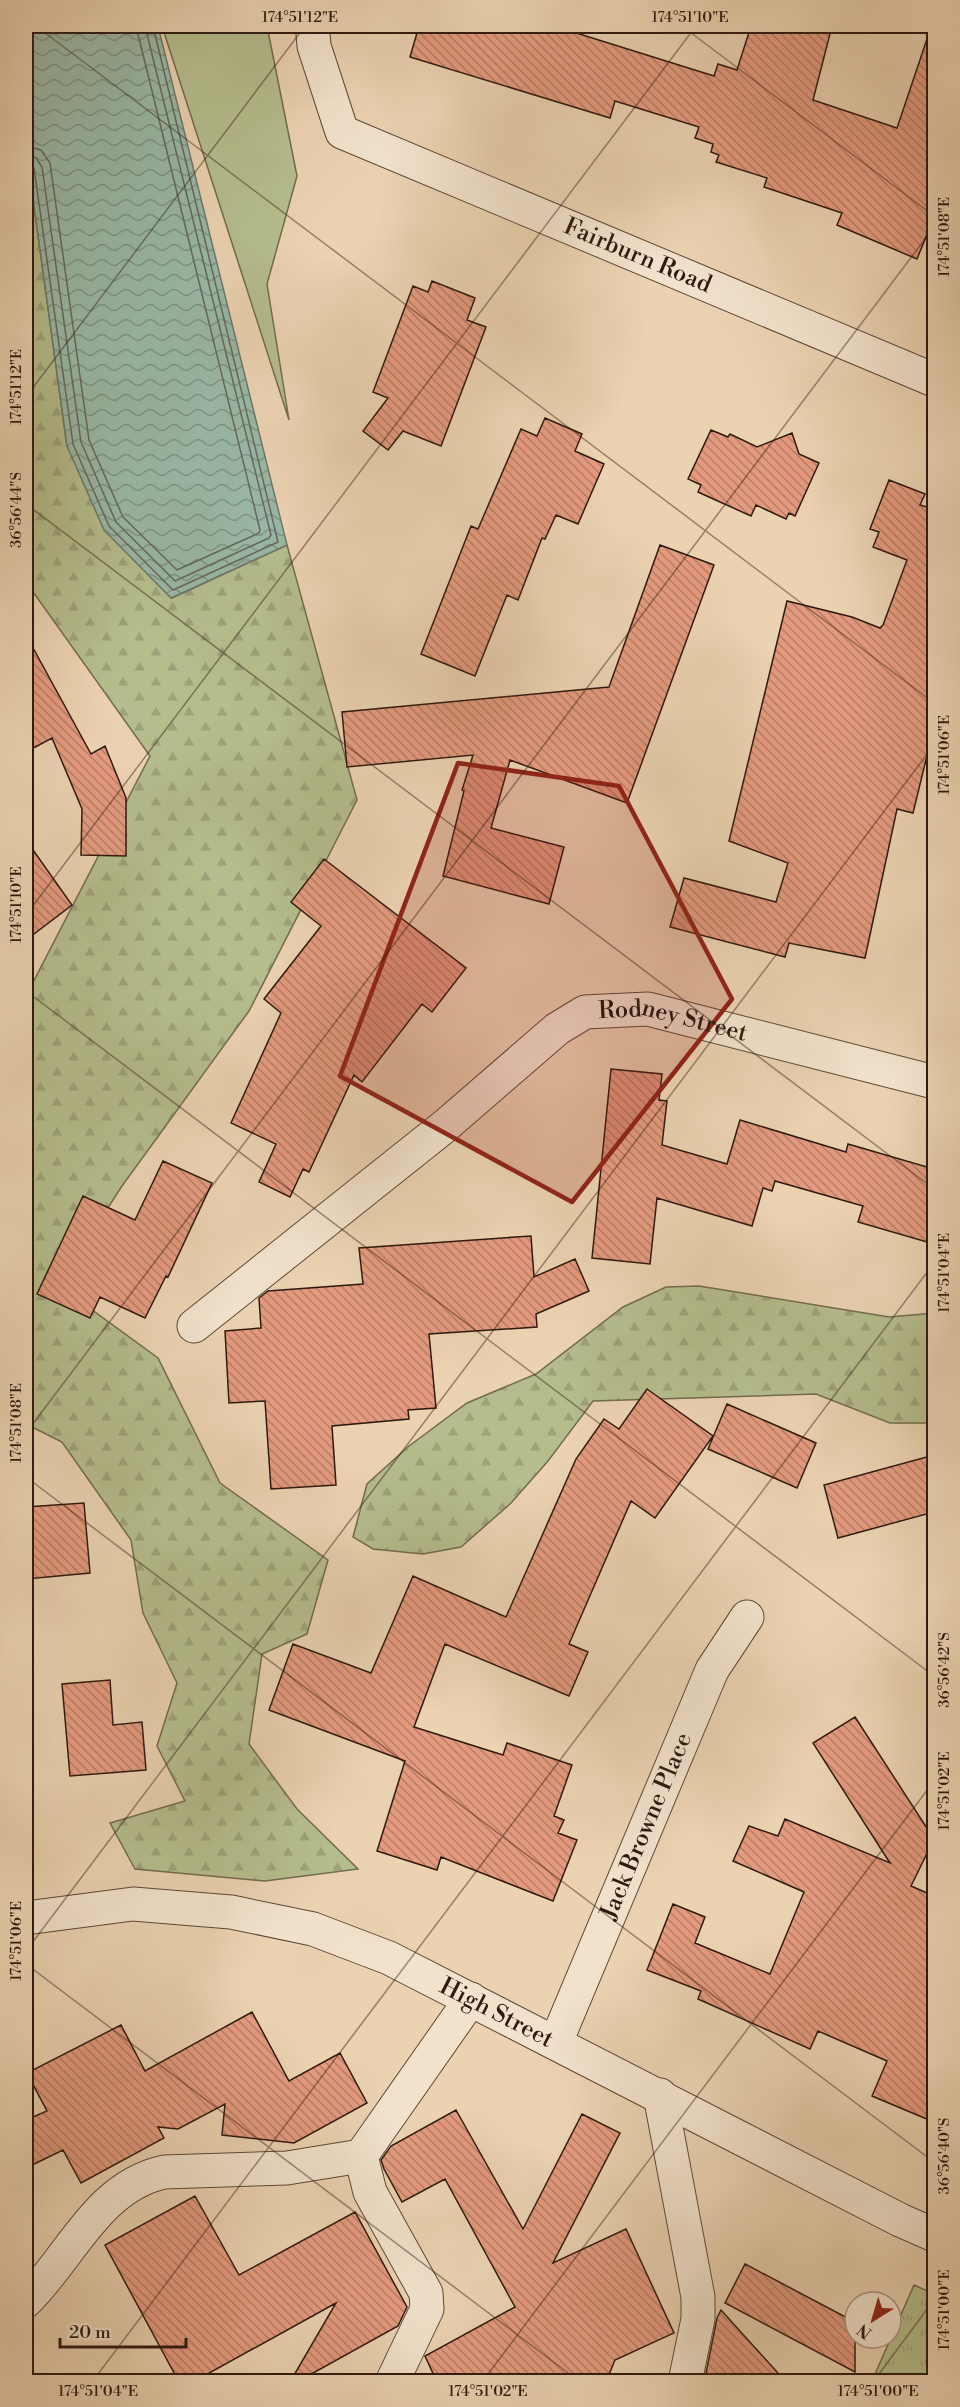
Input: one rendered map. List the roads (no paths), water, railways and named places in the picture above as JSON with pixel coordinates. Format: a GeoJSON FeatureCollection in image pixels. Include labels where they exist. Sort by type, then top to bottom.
{"type":"FeatureCollection","features":[{"type":"Feature","properties":{"kind":"street","name":"Fairburn Road"},"geometry":{"type":"LineString","coordinates":[[313,34],[314,46],[342,132],[934,380]]}},
{"type":"Feature","properties":{"kind":"street","name":"Rodney Street"},"geometry":{"type":"LineString","coordinates":[[194,1326],[445,1126],[557,1029],[585,1012],[648,1010],[934,1082]]}},
{"type":"Feature","properties":{"kind":"street","name":"Jack Browne Place"},"geometry":{"type":"LineString","coordinates":[[556,2042],[712,1670],[747,1617]]}},
{"type":"Feature","properties":{"kind":"street","name":"High Street"},"geometry":{"type":"LineString","coordinates":[[26,1918],[133,1904],[231,1912],[313,1929],[389,1958],[900,2220],[934,2235]]}},
{"type":"Feature","properties":{"kind":"street"},"geometry":{"type":"LineString","coordinates":[[26,2301],[44,2283],[88,2221],[103,2206],[145,2176],[164,2172],[287,2168],[361,2156],[471,1999]]}},
{"type":"Feature","properties":{"kind":"street"},"geometry":{"type":"LineString","coordinates":[[660,2095],[698,2297],[698,2319],[685,2382]]}},
{"type":"Feature","properties":{"kind":"street"},"geometry":{"type":"LineString","coordinates":[[361,2156],[370,2192],[426,2293],[427,2309],[392,2382]]}},
{"type":"Feature","properties":{"kind":"water"},"geometry":{"type":"Polygon","coordinates":[[[26,26],[158,26],[287,545],[171,598],[104,530],[67,446],[26,148],[26,26]]]}}]}
